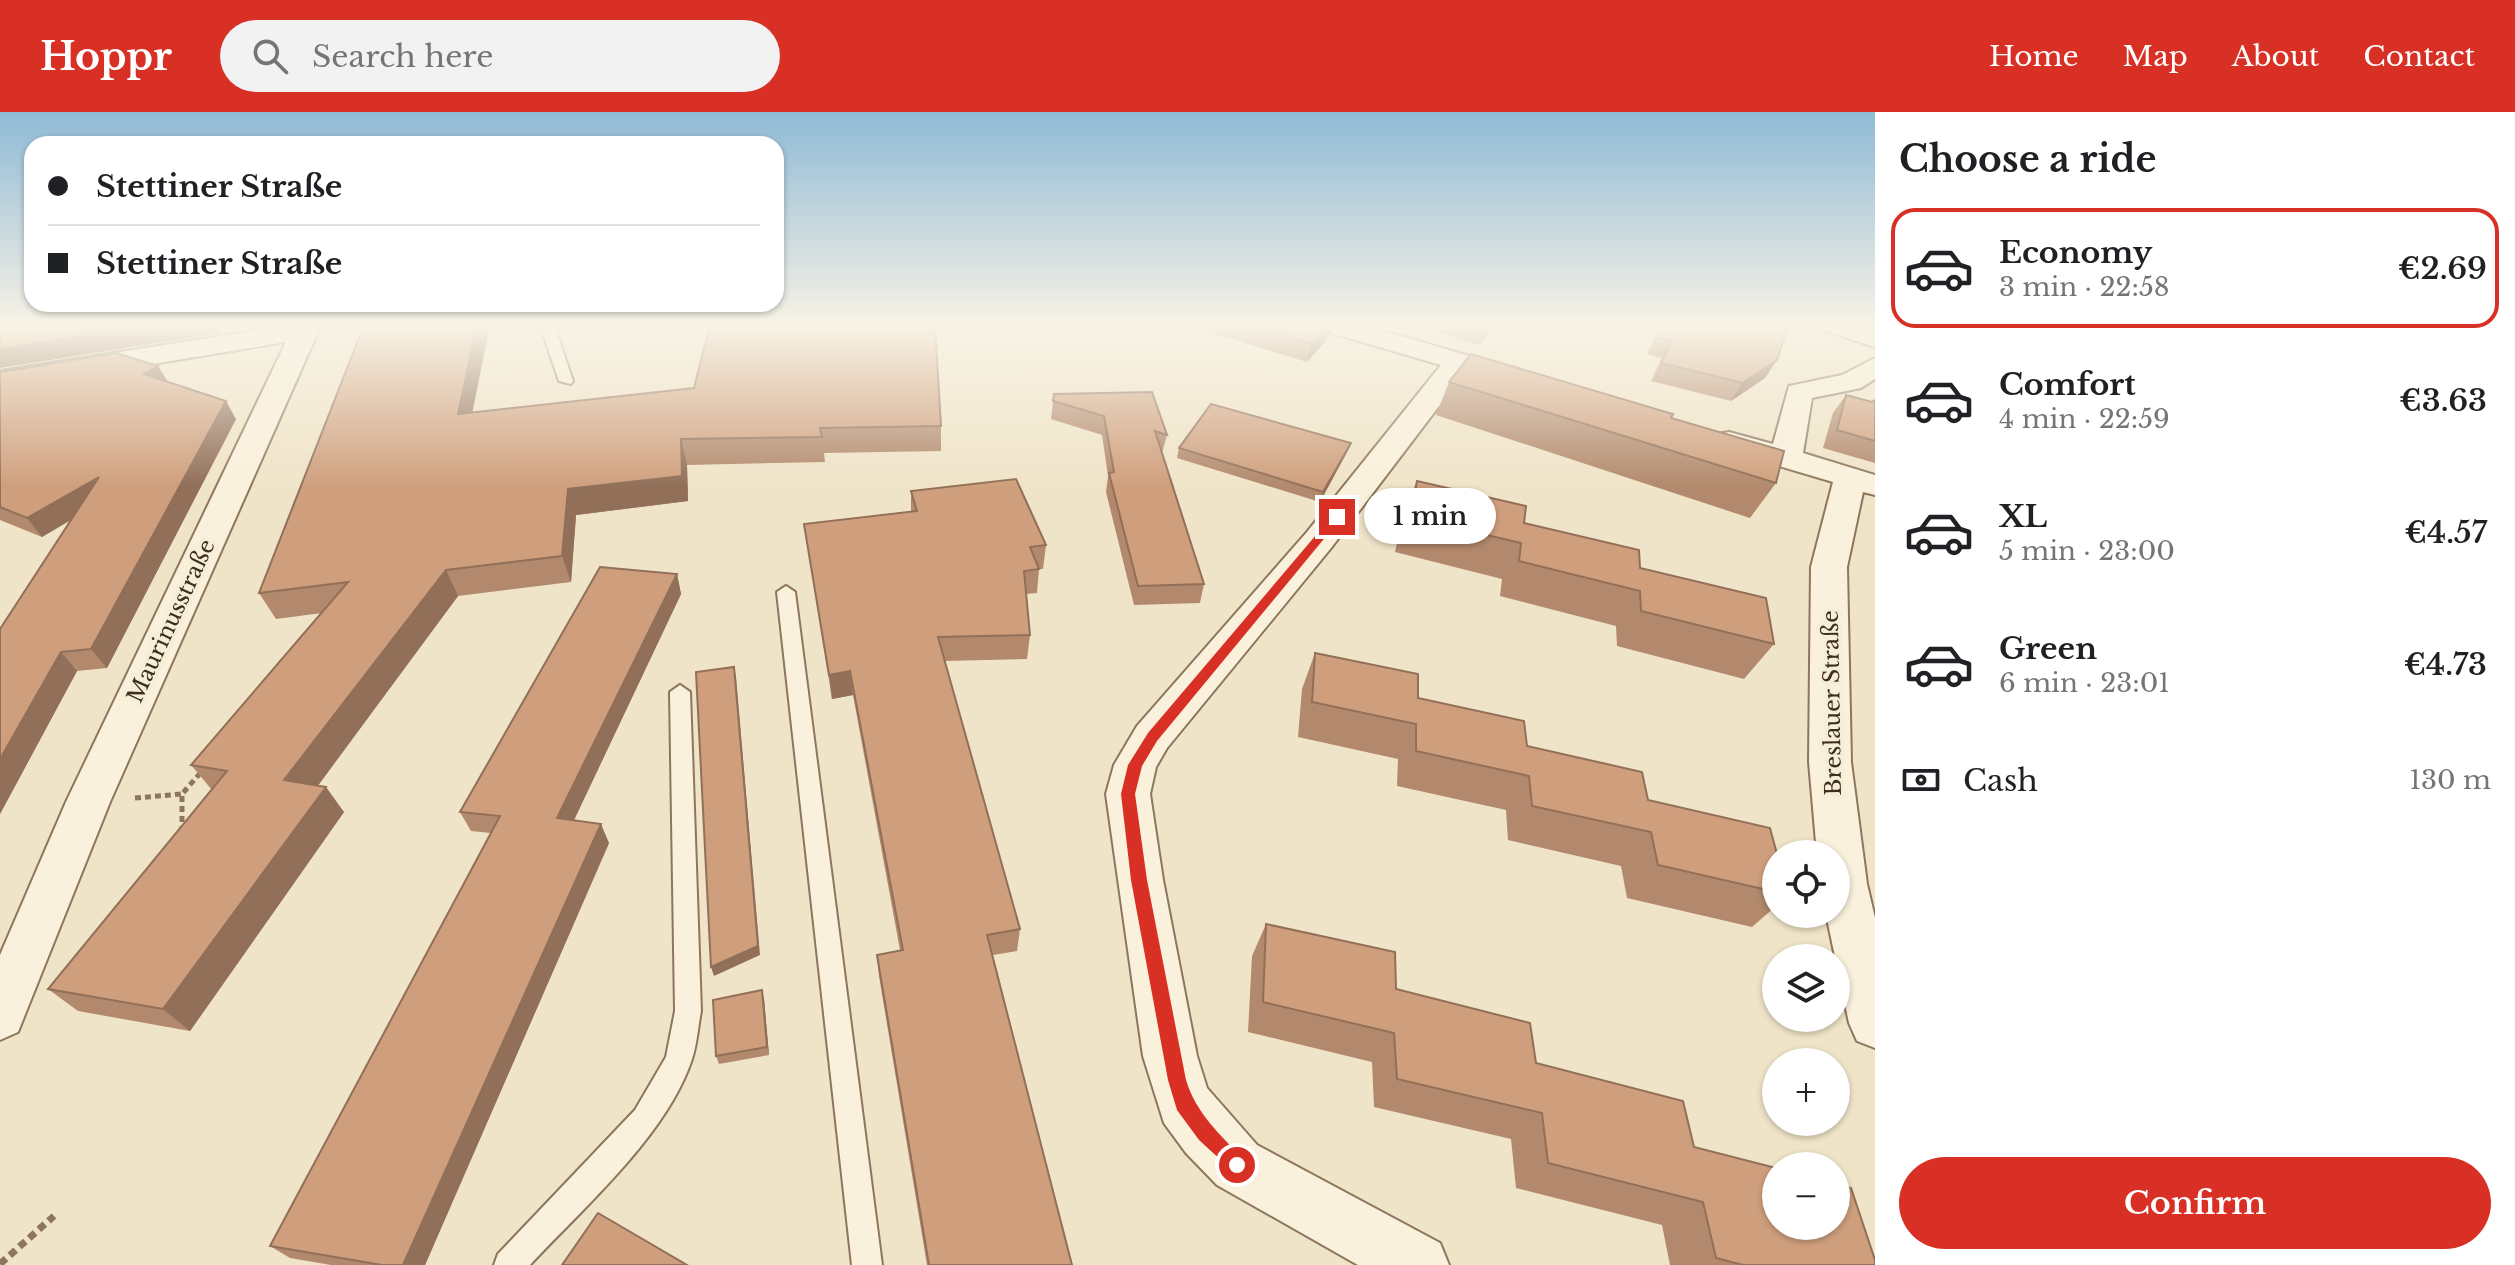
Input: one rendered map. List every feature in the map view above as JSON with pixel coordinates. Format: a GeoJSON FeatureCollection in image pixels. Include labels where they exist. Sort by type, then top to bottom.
{"type":"FeatureCollection","features":[{"type":"Feature","properties":{"kind":"street","name":"Maurinusstraße"},"geometry":{"type":"LineString","coordinates":[[0,1015],[88,802],[283,379]]}},
{"type":"Feature","properties":{"kind":"street"},"geometry":{"type":"LineString","coordinates":[[1418,1265],[1237,1165],[1206,1133],[1184,1103],[1170,1056],[1139,880],[1128,794],[1135,765],[1152,737],[1319,540],[1445,379]]}},
{"type":"Feature","properties":{"kind":"street"},"geometry":{"type":"LineString","coordinates":[[1786,458],[1799,392],[1856,379]]}},
{"type":"Feature","properties":{"kind":"street"},"geometry":{"type":"LineString","coordinates":[[1697,432],[1862,481]]}},
{"type":"Feature","properties":{"kind":"street","name":"Breslauer Straße"},"geometry":{"type":"LineString","coordinates":[[1862,481],[1829,567],[1830,762],[1843,884],[1875,1023]]}},
{"type":"Feature","properties":{"kind":"street","name":"Maurinusstraße"},"geometry":{"type":"LineString","coordinates":[[0,959],[39,919]]}},
{"type":"Feature","properties":{"kind":"lane"},"geometry":{"type":"LineString","coordinates":[[786,592],[867,1265]]}},
{"type":"Feature","properties":{"kind":"lane"},"geometry":{"type":"LineString","coordinates":[[509,1265],[645,1120],[666,1087],[679,1058],[688,1011],[680,692]]}},
{"type":"Feature","properties":{"kind":"path"},"geometry":{"type":"LineString","coordinates":[[182,836],[182,794],[212,758]]}},
{"type":"Feature","properties":{"kind":"path"},"geometry":{"type":"LineString","coordinates":[[0,1264],[54,1216]]}},
{"type":"Feature","properties":{"kind":"building"},"geometry":{"type":"Polygon","coordinates":[[[0,379],[159,379],[226,401],[91,649],[61,652],[0,759],[0,629],[99,477],[27,518],[0,507],[0,379]]]}},
{"type":"Feature","properties":{"kind":"building"},"geometry":{"type":"Polygon","coordinates":[[[343,379],[466,379],[458,414],[694,388],[696,379],[938,379],[941,426],[820,428],[822,437],[681,439],[682,476],[568,489],[562,556],[446,570],[284,780],[326,787],[163,1009],[48,989],[227,771],[191,765],[348,582],[259,593],[343,379]]]}},
{"type":"Feature","properties":{"kind":"building"},"geometry":{"type":"Polygon","coordinates":[[[1452,379],[1555,379],[1673,414],[1671,418],[1784,451],[1776,483],[1449,382],[1452,379]]]}},
{"type":"Feature","properties":{"kind":"building"},"geometry":{"type":"Polygon","coordinates":[[[1725,379],[1748,379],[1742,383],[1725,379]]]}},
{"type":"Feature","properties":{"kind":"building"},"geometry":{"type":"Polygon","coordinates":[[[1152,392],[1167,435],[1155,431],[1204,584],[1138,586],[1109,473],[1114,472],[1104,416],[1053,401],[1054,394],[1152,392]]]}},
{"type":"Feature","properties":{"kind":"building"},"geometry":{"type":"Polygon","coordinates":[[[1846,395],[1872,402],[1875,400],[1875,441],[1837,430],[1846,395]]]}},
{"type":"Feature","properties":{"kind":"building"},"geometry":{"type":"Polygon","coordinates":[[[1211,404],[1351,443],[1323,492],[1179,448],[1211,404]]]}},
{"type":"Feature","properties":{"kind":"building"},"geometry":{"type":"Polygon","coordinates":[[[1016,479],[1046,545],[1030,547],[1039,569],[1024,571],[1030,635],[938,637],[1020,929],[987,935],[1072,1265],[929,1265],[877,955],[903,950],[850,671],[829,675],[804,524],[917,511],[911,491],[1016,479]]]}},
{"type":"Feature","properties":{"kind":"building"},"geometry":{"type":"Polygon","coordinates":[[[1417,481],[1526,506],[1524,523],[1639,550],[1640,568],[1766,598],[1774,644],[1641,611],[1640,591],[1519,561],[1521,543],[1410,517],[1417,481]]]}},
{"type":"Feature","properties":{"kind":"building"},"geometry":{"type":"Polygon","coordinates":[[[600,567],[677,574],[557,818],[601,824],[403,1265],[382,1265],[270,1246],[500,816],[460,812],[600,567]]]}},
{"type":"Feature","properties":{"kind":"building"},"geometry":{"type":"Polygon","coordinates":[[[1315,653],[1418,674],[1418,698],[1524,721],[1527,746],[1642,772],[1648,800],[1770,828],[1773,840],[1762,840],[1762,889],[1658,865],[1651,832],[1532,806],[1529,776],[1416,751],[1416,724],[1312,702],[1315,653]]]}},
{"type":"Feature","properties":{"kind":"building"},"geometry":{"type":"Polygon","coordinates":[[[734,667],[758,946],[711,967],[696,672],[734,667]]]}},
{"type":"Feature","properties":{"kind":"building"},"geometry":{"type":"Polygon","coordinates":[[[1266,924],[1395,952],[1396,989],[1530,1023],[1536,1063],[1683,1101],[1694,1147],[1762,1164],[1762,1240],[1850,1240],[1851,1188],[1875,1265],[1743,1265],[1716,1258],[1703,1202],[1548,1163],[1542,1113],[1397,1079],[1394,1033],[1263,1002],[1266,924]]]}},
{"type":"Feature","properties":{"kind":"building"},"geometry":{"type":"Polygon","coordinates":[[[762,990],[767,1047],[716,1056],[713,1000],[762,990]]]}},
{"type":"Feature","properties":{"kind":"building"},"geometry":{"type":"Polygon","coordinates":[[[598,1213],[687,1265],[562,1265],[598,1213]]]}},
{"type":"Feature","properties":{"kind":"route"},"geometry":{"type":"LineString","coordinates":[[1237,1165],[1206,1133],[1184,1103],[1177,1080],[1139,880],[1128,794],[1135,765],[1152,737],[1337,517]]}}]}
